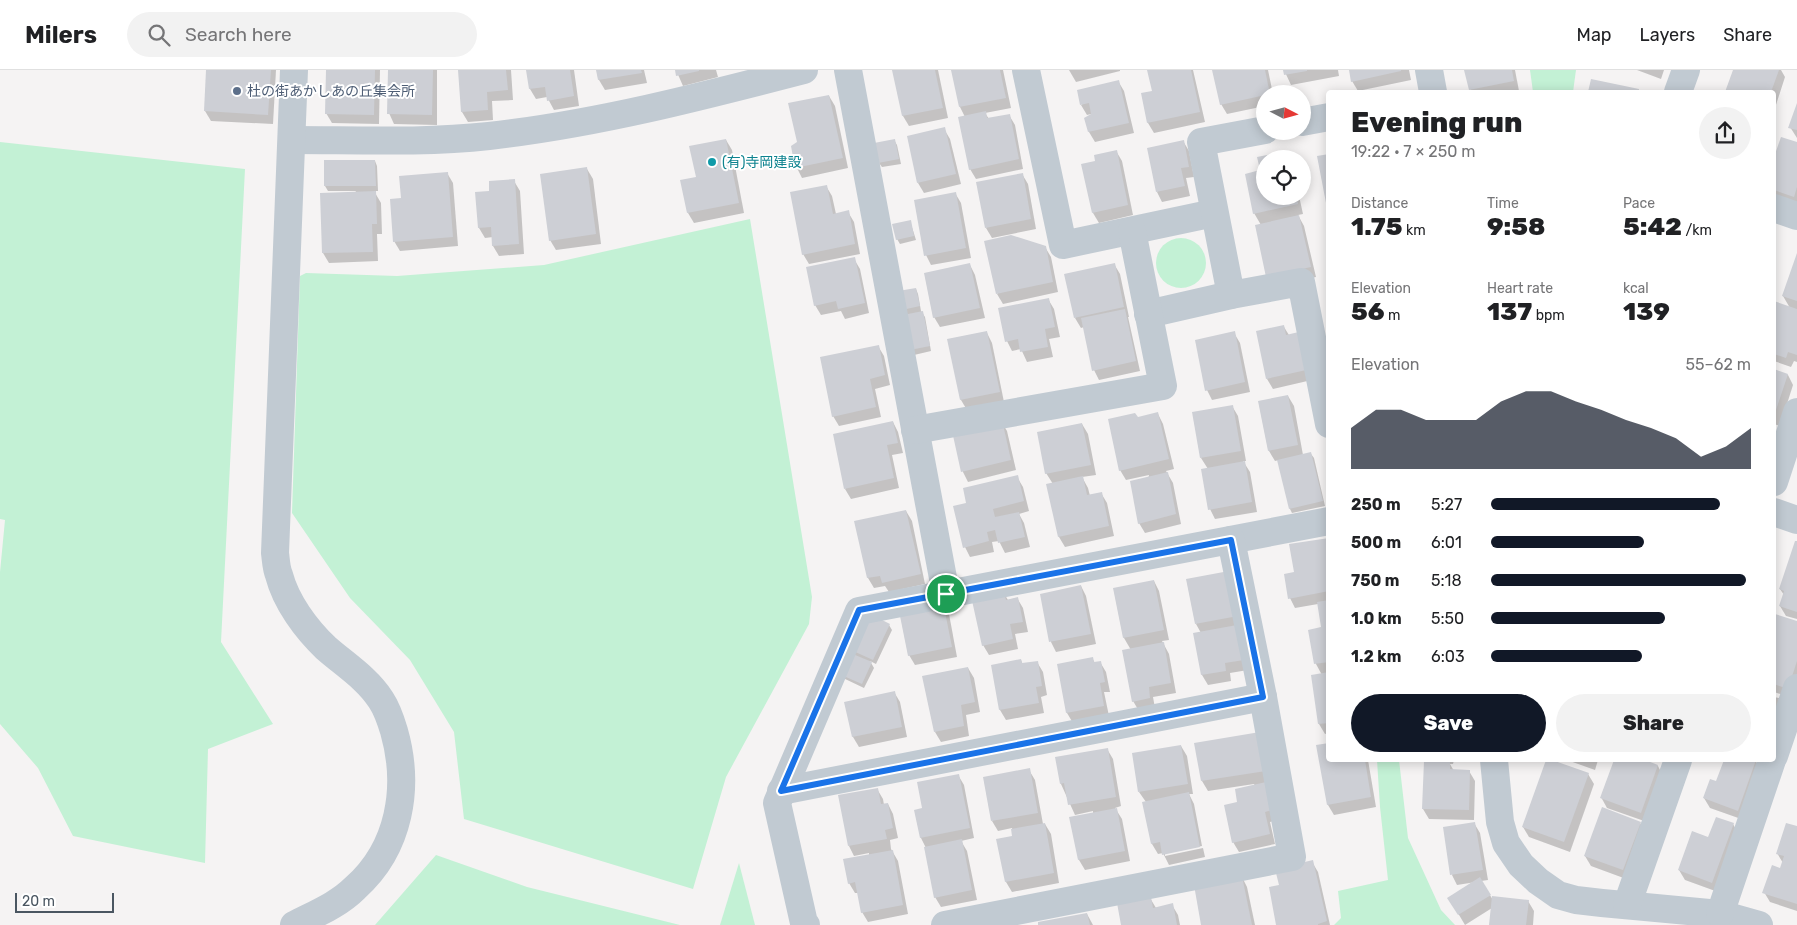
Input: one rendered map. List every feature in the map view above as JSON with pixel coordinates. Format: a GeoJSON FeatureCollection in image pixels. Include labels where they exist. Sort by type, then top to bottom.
{"type":"FeatureCollection","features":[{"type":"Feature","properties":{"kind":"street"},"geometry":{"type":"LineString","coordinates":[[294,70],[275,544],[278,575],[288,598],[306,626],[325,647],[369,685],[381,700],[396,739],[401,764],[402,792],[394,832],[368,875],[333,906],[294,925]]}},
{"type":"Feature","properties":{"kind":"street"},"geometry":{"type":"LineString","coordinates":[[292,140],[431,140],[488,136],[623,115],[804,70]]}},
{"type":"Feature","properties":{"kind":"street"},"geometry":{"type":"LineString","coordinates":[[848,70],[946,594]]}},
{"type":"Feature","properties":{"kind":"street"},"geometry":{"type":"LineString","coordinates":[[1026,70],[1063,246],[1214,213]]}},
{"type":"Feature","properties":{"kind":"street"},"geometry":{"type":"LineString","coordinates":[[1429,70],[1433,90]]}},
{"type":"Feature","properties":{"kind":"street"},"geometry":{"type":"LineString","coordinates":[[1679,90],[1686,70]]}},
{"type":"Feature","properties":{"kind":"street"},"geometry":{"type":"LineString","coordinates":[[1311,120],[1326,118]]}},
{"type":"Feature","properties":{"kind":"street"},"geometry":{"type":"LineString","coordinates":[[1231,295],[1201,142],[1256,132]]}},
{"type":"Feature","properties":{"kind":"street"},"geometry":{"type":"LineString","coordinates":[[1776,209],[1797,216]]}},
{"type":"Feature","properties":{"kind":"street"},"geometry":{"type":"LineString","coordinates":[[915,430],[1163,386],[1132,230]]}},
{"type":"Feature","properties":{"kind":"street"},"geometry":{"type":"LineString","coordinates":[[1148,314],[1231,295],[1301,282],[1326,409]]}},
{"type":"Feature","properties":{"kind":"street"},"geometry":{"type":"LineString","coordinates":[[1776,476],[1797,412]]}},
{"type":"Feature","properties":{"kind":"street"},"geometry":{"type":"LineString","coordinates":[[1776,513],[1797,520]]}},
{"type":"Feature","properties":{"kind":"street"},"geometry":{"type":"LineString","coordinates":[[806,925],[804,924],[777,803],[859,610],[1326,522]]}},
{"type":"Feature","properties":{"kind":"street"},"geometry":{"type":"LineString","coordinates":[[945,925],[1292,857],[1263,697],[1231,540]]}},
{"type":"Feature","properties":{"kind":"street"},"geometry":{"type":"LineString","coordinates":[[1776,750],[1797,688]]}},
{"type":"Feature","properties":{"kind":"street"},"geometry":{"type":"LineString","coordinates":[[781,791],[1263,697]]}},
{"type":"Feature","properties":{"kind":"street"},"geometry":{"type":"LineString","coordinates":[[1494,762],[1500,822],[1506,843],[1520,865],[1538,881],[1558,894],[1576,900],[1720,914],[1759,925]]}},
{"type":"Feature","properties":{"kind":"street"},"geometry":{"type":"LineString","coordinates":[[1627,904],[1677,762]]}},
{"type":"Feature","properties":{"kind":"street"},"geometry":{"type":"LineString","coordinates":[[1720,914],[1771,762]]}},
{"type":"Feature","properties":{"kind":"green space"},"geometry":{"type":"Polygon","coordinates":[[[1530,70],[1576,70],[1573,90],[1533,90],[1530,70]]]}},
{"type":"Feature","properties":{"kind":"green space"},"geometry":{"type":"Polygon","coordinates":[[[0,142],[245,169],[221,642],[273,724],[208,749],[205,863],[73,836],[38,768],[0,724],[0,572],[5,520],[0,519],[0,142]]]}},
{"type":"Feature","properties":{"kind":"green space"},"geometry":{"type":"Polygon","coordinates":[[[750,219],[812,597],[809,624],[726,777],[693,889],[464,819],[454,732],[410,660],[350,598],[292,513],[300,276],[306,273],[397,276],[544,265],[750,219]]]}},
{"type":"Feature","properties":{"kind":"green space"},"geometry":{"type":"Polygon","coordinates":[[[1176,238],[1186,238],[1199,245],[1206,258],[1206,268],[1199,281],[1186,288],[1176,288],[1167,284],[1160,277],[1156,268],[1156,258],[1160,249],[1167,242],[1176,238]]]}},
{"type":"Feature","properties":{"kind":"green space"},"geometry":{"type":"Polygon","coordinates":[[[1377,762],[1399,762],[1408,838],[1441,910],[1455,925],[1334,925],[1341,918],[1338,891],[1388,880],[1377,762]]]}},
{"type":"Feature","properties":{"kind":"green space"},"geometry":{"type":"Polygon","coordinates":[[[436,855],[527,887],[680,925],[375,925],[436,855]]]}},
{"type":"Feature","properties":{"kind":"green space"},"geometry":{"type":"Polygon","coordinates":[[[739,863],[755,925],[720,925],[739,863]]]}},
{"type":"Feature","properties":{"kind":"building","name":"杜の街あかしあの丘集会所"},"geometry":{"type":"Polygon","coordinates":[[[206,70],[271,70],[268,115],[204,111],[206,70]]]}},
{"type":"Feature","properties":{"kind":"building"},"geometry":{"type":"Polygon","coordinates":[[[326,70],[375,70],[374,115],[325,114],[326,70]]]}},
{"type":"Feature","properties":{"kind":"building"},"geometry":{"type":"Polygon","coordinates":[[[388,70],[433,70],[432,115],[387,114],[388,70]]]}},
{"type":"Feature","properties":{"kind":"building"},"geometry":{"type":"Polygon","coordinates":[[[458,70],[506,70],[508,90],[487,92],[488,110],[461,112],[458,70]]]}},
{"type":"Feature","properties":{"kind":"building"},"geometry":{"type":"Polygon","coordinates":[[[526,70],[570,70],[574,96],[547,101],[545,87],[529,89],[526,70]]]}},
{"type":"Feature","properties":{"kind":"building"},"geometry":{"type":"Polygon","coordinates":[[[596,70],[641,70],[642,73],[598,80],[596,70]]]}},
{"type":"Feature","properties":{"kind":"building"},"geometry":{"type":"Polygon","coordinates":[[[675,70],[699,70],[699,71],[676,76],[675,70]]]}},
{"type":"Feature","properties":{"kind":"building"},"geometry":{"type":"Polygon","coordinates":[[[892,70],[935,70],[943,108],[902,116],[892,70]]]}},
{"type":"Feature","properties":{"kind":"building"},"geometry":{"type":"Polygon","coordinates":[[[951,70],[1000,70],[1006,98],[959,107],[951,70]]]}},
{"type":"Feature","properties":{"kind":"building"},"geometry":{"type":"Polygon","coordinates":[[[1147,70],[1191,70],[1200,112],[1147,123],[1141,93],[1152,91],[1147,70]]]}},
{"type":"Feature","properties":{"kind":"building"},"geometry":{"type":"Polygon","coordinates":[[[1212,70],[1265,70],[1268,85],[1256,85],[1256,97],[1220,105],[1212,70]]]}},
{"type":"Feature","properties":{"kind":"building"},"geometry":{"type":"Polygon","coordinates":[[[1283,70],[1307,70],[1307,71],[1284,75],[1283,70]]]}},
{"type":"Feature","properties":{"kind":"building"},"geometry":{"type":"Polygon","coordinates":[[[1349,70],[1401,70],[1401,71],[1351,82],[1349,70]]]}},
{"type":"Feature","properties":{"kind":"building"},"geometry":{"type":"Polygon","coordinates":[[[1464,70],[1512,70],[1514,81],[1469,90],[1464,70]]]}},
{"type":"Feature","properties":{"kind":"building"},"geometry":{"type":"Polygon","coordinates":[[[1733,70],[1779,70],[1772,90],[1726,90],[1733,70]]]}},
{"type":"Feature","properties":{"kind":"building"},"geometry":{"type":"Polygon","coordinates":[[[1591,79],[1639,89],[1639,90],[1588,90],[1591,79]]]}},
{"type":"Feature","properties":{"kind":"building"},"geometry":{"type":"Polygon","coordinates":[[[1119,80],[1129,123],[1088,132],[1084,118],[1091,114],[1089,103],[1080,105],[1077,90],[1119,80]]]}},
{"type":"Feature","properties":{"kind":"building"},"geometry":{"type":"Polygon","coordinates":[[[829,95],[843,158],[795,168],[791,146],[797,142],[788,103],[829,95]]]}},
{"type":"Feature","properties":{"kind":"building"},"geometry":{"type":"Polygon","coordinates":[[[1797,103],[1797,130],[1788,128],[1797,103]]]}},
{"type":"Feature","properties":{"kind":"building"},"geometry":{"type":"Polygon","coordinates":[[[986,111],[987,118],[1010,114],[1019,159],[969,170],[958,117],[986,111]]]}},
{"type":"Feature","properties":{"kind":"building"},"geometry":{"type":"Polygon","coordinates":[[[945,127],[956,174],[917,183],[907,136],[945,127]]]}},
{"type":"Feature","properties":{"kind":"building"},"geometry":{"type":"Polygon","coordinates":[[[1781,137],[1797,142],[1797,187],[1794,197],[1776,191],[1776,151],[1781,137]]]}},
{"type":"Feature","properties":{"kind":"building","name":"(有)寺岡建設"},"geometry":{"type":"Polygon","coordinates":[[[726,139],[739,203],[687,213],[680,180],[696,177],[689,146],[726,139]]]}},
{"type":"Feature","properties":{"kind":"building"},"geometry":{"type":"Polygon","coordinates":[[[895,139],[899,159],[878,163],[874,143],[895,139]]]}},
{"type":"Feature","properties":{"kind":"building"},"geometry":{"type":"Polygon","coordinates":[[[1184,140],[1189,167],[1181,168],[1185,186],[1156,192],[1147,148],[1184,140]]]}},
{"type":"Feature","properties":{"kind":"building"},"geometry":{"type":"Polygon","coordinates":[[[1117,150],[1128,205],[1092,213],[1081,164],[1095,161],[1094,155],[1117,150]]]}},
{"type":"Feature","properties":{"kind":"building"},"geometry":{"type":"Polygon","coordinates":[[[1326,154],[1326,203],[1317,156],[1326,154]]]}},
{"type":"Feature","properties":{"kind":"building"},"geometry":{"type":"Polygon","coordinates":[[[324,160],[375,160],[376,186],[324,186],[324,160]]]}},
{"type":"Feature","properties":{"kind":"building"},"geometry":{"type":"Polygon","coordinates":[[[587,167],[596,234],[549,241],[540,174],[587,167]]]}},
{"type":"Feature","properties":{"kind":"building"},"geometry":{"type":"Polygon","coordinates":[[[1256,171],[1256,205],[1294,205],[1253,214],[1245,174],[1256,171]]]}},
{"type":"Feature","properties":{"kind":"building"},"geometry":{"type":"Polygon","coordinates":[[[448,172],[453,237],[393,242],[390,199],[401,198],[399,176],[448,172]]]}},
{"type":"Feature","properties":{"kind":"building"},"geometry":{"type":"Polygon","coordinates":[[[1023,173],[1031,219],[985,228],[976,182],[1023,173]]]}},
{"type":"Feature","properties":{"kind":"building"},"geometry":{"type":"Polygon","coordinates":[[[515,179],[519,244],[492,246],[491,227],[478,228],[475,192],[489,191],[489,181],[515,179]]]}},
{"type":"Feature","properties":{"kind":"building"},"geometry":{"type":"Polygon","coordinates":[[[827,185],[833,214],[849,210],[855,244],[802,255],[790,192],[827,185]]]}},
{"type":"Feature","properties":{"kind":"building"},"geometry":{"type":"Polygon","coordinates":[[[376,191],[377,224],[372,224],[373,252],[322,253],[320,193],[376,191]]]}},
{"type":"Feature","properties":{"kind":"building"},"geometry":{"type":"Polygon","coordinates":[[[956,192],[966,248],[924,256],[914,200],[956,192]]]}},
{"type":"Feature","properties":{"kind":"building"},"geometry":{"type":"Polygon","coordinates":[[[1299,215],[1311,267],[1266,277],[1255,225],[1299,215]]]}},
{"type":"Feature","properties":{"kind":"building"},"geometry":{"type":"Polygon","coordinates":[[[911,220],[914,236],[896,240],[892,224],[911,220]]]}},
{"type":"Feature","properties":{"kind":"building"},"geometry":{"type":"Polygon","coordinates":[[[1011,235],[1046,246],[1053,282],[996,294],[984,241],[1011,235]]]}},
{"type":"Feature","properties":{"kind":"building"},"geometry":{"type":"Polygon","coordinates":[[[1797,253],[1797,301],[1782,296],[1797,253]]]}},
{"type":"Feature","properties":{"kind":"building"},"geometry":{"type":"Polygon","coordinates":[[[855,257],[865,303],[838,309],[836,301],[814,306],[806,267],[855,257]]]}},
{"type":"Feature","properties":{"kind":"building"},"geometry":{"type":"Polygon","coordinates":[[[970,263],[980,308],[933,318],[924,273],[970,263]]]}},
{"type":"Feature","properties":{"kind":"building"},"geometry":{"type":"Polygon","coordinates":[[[1115,263],[1124,307],[1074,318],[1064,274],[1115,263]]]}},
{"type":"Feature","properties":{"kind":"building"},"geometry":{"type":"Polygon","coordinates":[[[916,288],[920,306],[902,310],[898,291],[916,288]]]}},
{"type":"Feature","properties":{"kind":"building"},"geometry":{"type":"Polygon","coordinates":[[[1049,298],[1055,327],[1045,329],[1048,347],[1020,352],[1018,339],[1005,342],[998,308],[1049,298]]]}},
{"type":"Feature","properties":{"kind":"building"},"geometry":{"type":"Polygon","coordinates":[[[1776,302],[1797,309],[1797,355],[1788,352],[1786,358],[1776,355],[1776,302]]]}},
{"type":"Feature","properties":{"kind":"building"},"geometry":{"type":"Polygon","coordinates":[[[1125,309],[1136,361],[1092,371],[1081,318],[1125,309]]]}},
{"type":"Feature","properties":{"kind":"building"},"geometry":{"type":"Polygon","coordinates":[[[923,311],[930,346],[910,350],[903,315],[923,311]]]}},
{"type":"Feature","properties":{"kind":"building"},"geometry":{"type":"Polygon","coordinates":[[[1284,325],[1286,335],[1303,331],[1311,369],[1266,379],[1256,331],[1284,325]]]}},
{"type":"Feature","properties":{"kind":"building"},"geometry":{"type":"Polygon","coordinates":[[[987,331],[1000,392],[960,400],[947,339],[987,331]]]}},
{"type":"Feature","properties":{"kind":"building"},"geometry":{"type":"Polygon","coordinates":[[[1235,331],[1245,382],[1205,391],[1195,340],[1235,331]]]}},
{"type":"Feature","properties":{"kind":"building"},"geometry":{"type":"Polygon","coordinates":[[[879,345],[885,375],[870,379],[876,407],[832,417],[820,357],[879,345]]]}},
{"type":"Feature","properties":{"kind":"building"},"geometry":{"type":"Polygon","coordinates":[[[1776,370],[1788,374],[1776,410],[1776,370]]]}},
{"type":"Feature","properties":{"kind":"building"},"geometry":{"type":"Polygon","coordinates":[[[1288,395],[1298,445],[1268,451],[1258,401],[1288,395]]]}},
{"type":"Feature","properties":{"kind":"building"},"geometry":{"type":"Polygon","coordinates":[[[1233,405],[1241,451],[1200,458],[1192,412],[1233,405]]]}},
{"type":"Feature","properties":{"kind":"building"},"geometry":{"type":"Polygon","coordinates":[[[1158,412],[1169,459],[1119,471],[1108,419],[1135,413],[1138,417],[1158,412]]]}},
{"type":"Feature","properties":{"kind":"building"},"geometry":{"type":"Polygon","coordinates":[[[1002,420],[1011,460],[961,472],[952,431],[1002,420]]]}},
{"type":"Feature","properties":{"kind":"building"},"geometry":{"type":"Polygon","coordinates":[[[893,421],[898,443],[887,445],[894,478],[844,489],[833,434],[893,421]]]}},
{"type":"Feature","properties":{"kind":"building"},"geometry":{"type":"Polygon","coordinates":[[[1082,423],[1091,465],[1045,474],[1037,432],[1082,423]]]}},
{"type":"Feature","properties":{"kind":"building"},"geometry":{"type":"Polygon","coordinates":[[[1311,452],[1323,501],[1289,509],[1277,460],[1311,452]]]}},
{"type":"Feature","properties":{"kind":"building"},"geometry":{"type":"Polygon","coordinates":[[[1245,461],[1252,502],[1208,510],[1201,469],[1245,461]]]}},
{"type":"Feature","properties":{"kind":"building"},"geometry":{"type":"Polygon","coordinates":[[[1168,472],[1176,514],[1138,524],[1130,481],[1168,472]]]}},
{"type":"Feature","properties":{"kind":"building"},"geometry":{"type":"Polygon","coordinates":[[[1018,475],[1024,501],[993,509],[995,517],[1019,512],[1025,537],[998,543],[995,530],[987,532],[989,541],[963,548],[953,506],[966,503],[963,488],[1018,475]]]}},
{"type":"Feature","properties":{"kind":"building"},"geometry":{"type":"Polygon","coordinates":[[[1083,476],[1087,495],[1102,492],[1109,526],[1058,537],[1046,484],[1083,476]]]}},
{"type":"Feature","properties":{"kind":"building"},"geometry":{"type":"Polygon","coordinates":[[[906,510],[921,574],[882,583],[880,576],[867,578],[854,521],[906,510]]]}},
{"type":"Feature","properties":{"kind":"building"},"geometry":{"type":"Polygon","coordinates":[[[1326,538],[1326,592],[1288,599],[1284,574],[1294,572],[1289,544],[1326,538]]]}},
{"type":"Feature","properties":{"kind":"building"},"geometry":{"type":"Polygon","coordinates":[[[1795,541],[1797,541],[1797,612],[1779,606],[1784,591],[1779,589],[1795,541]]]}},
{"type":"Feature","properties":{"kind":"building"},"geometry":{"type":"Polygon","coordinates":[[[1229,571],[1238,616],[1195,624],[1186,579],[1229,571]]]}},
{"type":"Feature","properties":{"kind":"building"},"geometry":{"type":"Polygon","coordinates":[[[1154,580],[1164,630],[1123,638],[1113,588],[1154,580]]]}},
{"type":"Feature","properties":{"kind":"building"},"geometry":{"type":"Polygon","coordinates":[[[1081,585],[1091,634],[1049,642],[1040,594],[1081,585]]]}},
{"type":"Feature","properties":{"kind":"building"},"geometry":{"type":"Polygon","coordinates":[[[1003,589],[1006,600],[1018,597],[1023,622],[1010,624],[1013,639],[982,646],[971,596],[1003,589]]]}},
{"type":"Feature","properties":{"kind":"building"},"geometry":{"type":"Polygon","coordinates":[[[1326,600],[1326,662],[1314,664],[1308,630],[1321,627],[1317,602],[1326,600]]]}},
{"type":"Feature","properties":{"kind":"building"},"geometry":{"type":"Polygon","coordinates":[[[943,602],[952,647],[908,656],[899,611],[943,602]]]}},
{"type":"Feature","properties":{"kind":"building"},"geometry":{"type":"Polygon","coordinates":[[[868,613],[890,624],[873,660],[851,650],[868,613]]]}},
{"type":"Feature","properties":{"kind":"building"},"geometry":{"type":"Polygon","coordinates":[[[1776,614],[1797,621],[1797,661],[1788,689],[1776,685],[1776,614]]]}},
{"type":"Feature","properties":{"kind":"building"},"geometry":{"type":"Polygon","coordinates":[[[1237,625],[1244,660],[1225,663],[1226,671],[1201,675],[1193,633],[1237,625]]]}},
{"type":"Feature","properties":{"kind":"building"},"geometry":{"type":"Polygon","coordinates":[[[1164,642],[1171,683],[1149,687],[1150,698],[1132,702],[1122,650],[1164,642]]]}},
{"type":"Feature","properties":{"kind":"building"},"geometry":{"type":"Polygon","coordinates":[[[848,652],[872,662],[862,684],[839,674],[848,652]]]}},
{"type":"Feature","properties":{"kind":"building"},"geometry":{"type":"Polygon","coordinates":[[[1093,657],[1094,662],[1101,661],[1105,682],[1100,683],[1104,706],[1066,713],[1057,664],[1093,657]]]}},
{"type":"Feature","properties":{"kind":"building"},"geometry":{"type":"Polygon","coordinates":[[[1021,659],[1022,663],[1038,661],[1042,686],[1036,687],[1039,703],[999,710],[991,665],[1021,659]]]}},
{"type":"Feature","properties":{"kind":"building"},"geometry":{"type":"Polygon","coordinates":[[[968,667],[975,702],[961,705],[964,726],[934,732],[922,676],[968,667]]]}},
{"type":"Feature","properties":{"kind":"building"},"geometry":{"type":"Polygon","coordinates":[[[1326,672],[1326,723],[1318,724],[1311,675],[1326,672]]]}},
{"type":"Feature","properties":{"kind":"building"},"geometry":{"type":"Polygon","coordinates":[[[895,691],[902,727],[852,737],[844,702],[895,691]]]}},
{"type":"Feature","properties":{"kind":"building"},"geometry":{"type":"Polygon","coordinates":[[[1260,732],[1266,771],[1201,781],[1194,743],[1260,732]]]}},
{"type":"Feature","properties":{"kind":"building"},"geometry":{"type":"Polygon","coordinates":[[[1326,743],[1326,762],[1365,762],[1371,797],[1327,805],[1316,745],[1326,743]]]}},
{"type":"Feature","properties":{"kind":"building"},"geometry":{"type":"Polygon","coordinates":[[[1181,745],[1188,784],[1138,792],[1132,753],[1181,745]]]}},
{"type":"Feature","properties":{"kind":"building"},"geometry":{"type":"Polygon","coordinates":[[[1108,748],[1116,797],[1068,805],[1064,783],[1060,784],[1055,757],[1108,748]]]}},
{"type":"Feature","properties":{"kind":"building"},"geometry":{"type":"Polygon","coordinates":[[[1424,762],[1450,762],[1450,769],[1470,770],[1469,810],[1422,809],[1424,762]]]}},
{"type":"Feature","properties":{"kind":"building"},"geometry":{"type":"Polygon","coordinates":[[[1545,762],[1558,762],[1589,773],[1564,842],[1522,827],[1545,762]]]}},
{"type":"Feature","properties":{"kind":"building"},"geometry":{"type":"Polygon","coordinates":[[[1613,762],[1650,762],[1658,765],[1641,813],[1600,798],[1613,762]]]}},
{"type":"Feature","properties":{"kind":"building"},"geometry":{"type":"Polygon","coordinates":[[[1723,762],[1755,762],[1738,811],[1703,798],[1710,779],[1716,781],[1723,762]]]}},
{"type":"Feature","properties":{"kind":"building"},"geometry":{"type":"Polygon","coordinates":[[[1030,768],[1038,813],[991,821],[983,777],[1030,768]]]}},
{"type":"Feature","properties":{"kind":"building"},"geometry":{"type":"Polygon","coordinates":[[[959,774],[970,828],[920,838],[914,810],[922,808],[917,782],[959,774]]]}},
{"type":"Feature","properties":{"kind":"building"},"geometry":{"type":"Polygon","coordinates":[[[1266,782],[1272,810],[1265,812],[1270,834],[1232,843],[1224,805],[1237,802],[1235,789],[1266,782]]]}},
{"type":"Feature","properties":{"kind":"building"},"geometry":{"type":"Polygon","coordinates":[[[878,788],[881,804],[888,803],[893,828],[885,830],[887,839],[848,846],[838,795],[878,788]]]}},
{"type":"Feature","properties":{"kind":"building"},"geometry":{"type":"Polygon","coordinates":[[[1189,792],[1200,847],[1162,855],[1160,842],[1151,844],[1142,802],[1189,792]]]}},
{"type":"Feature","properties":{"kind":"building"},"geometry":{"type":"Polygon","coordinates":[[[1602,807],[1641,822],[1623,870],[1584,856],[1602,807]]]}},
{"type":"Feature","properties":{"kind":"building"},"geometry":{"type":"Polygon","coordinates":[[[1117,808],[1125,851],[1078,860],[1069,817],[1117,808]]]}},
{"type":"Feature","properties":{"kind":"building"},"geometry":{"type":"Polygon","coordinates":[[[1716,817],[1734,823],[1712,883],[1678,870],[1692,831],[1708,837],[1716,817]]]}},
{"type":"Feature","properties":{"kind":"building"},"geometry":{"type":"Polygon","coordinates":[[[1475,822],[1483,870],[1450,875],[1443,827],[1475,822]]]}},
{"type":"Feature","properties":{"kind":"building"},"geometry":{"type":"Polygon","coordinates":[[[1045,823],[1054,873],[1005,882],[996,839],[1012,836],[1011,829],[1045,823]]]}},
{"type":"Feature","properties":{"kind":"building"},"geometry":{"type":"Polygon","coordinates":[[[1786,823],[1797,826],[1797,904],[1762,893],[1772,865],[1780,868],[1784,856],[1776,854],[1786,823]]]}},
{"type":"Feature","properties":{"kind":"building"},"geometry":{"type":"Polygon","coordinates":[[[962,839],[972,890],[934,898],[924,847],[962,839]]]}},
{"type":"Feature","properties":{"kind":"building"},"geometry":{"type":"Polygon","coordinates":[[[893,850],[903,905],[861,913],[855,882],[848,884],[843,859],[893,850]]]}},
{"type":"Feature","properties":{"kind":"building"},"geometry":{"type":"Polygon","coordinates":[[[1313,860],[1327,921],[1318,925],[1276,925],[1269,887],[1279,885],[1275,869],[1313,860]]]}},
{"type":"Feature","properties":{"kind":"building"},"geometry":{"type":"Polygon","coordinates":[[[1242,876],[1252,925],[1201,925],[1194,885],[1242,876]]]}},
{"type":"Feature","properties":{"kind":"building"},"geometry":{"type":"Polygon","coordinates":[[[1480,877],[1491,895],[1458,915],[1447,898],[1480,877]]]}},
{"type":"Feature","properties":{"kind":"building"},"geometry":{"type":"Polygon","coordinates":[[[1492,896],[1529,900],[1526,925],[1489,925],[1492,896]]]}},
{"type":"Feature","properties":{"kind":"building"},"geometry":{"type":"Polygon","coordinates":[[[1151,897],[1153,908],[1173,903],[1177,925],[1121,925],[1117,903],[1151,897]]]}},
{"type":"Feature","properties":{"kind":"building"},"geometry":{"type":"Polygon","coordinates":[[[1087,913],[1090,925],[1038,925],[1038,922],[1087,913]]]}},
{"type":"Feature","properties":{"kind":"place","name":"杜の街あかしあの丘集会所"},"geometry":{"type":"Point","coordinates":[237,91]}},
{"type":"Feature","properties":{"kind":"place","name":"(有)寺岡建設"},"geometry":{"type":"Point","coordinates":[712,162]}},
{"type":"Feature","properties":{"kind":"route"},"geometry":{"type":"LineString","coordinates":[[1231,540],[1263,697],[781,791],[859,610],[946,594],[1231,540]]}}]}
